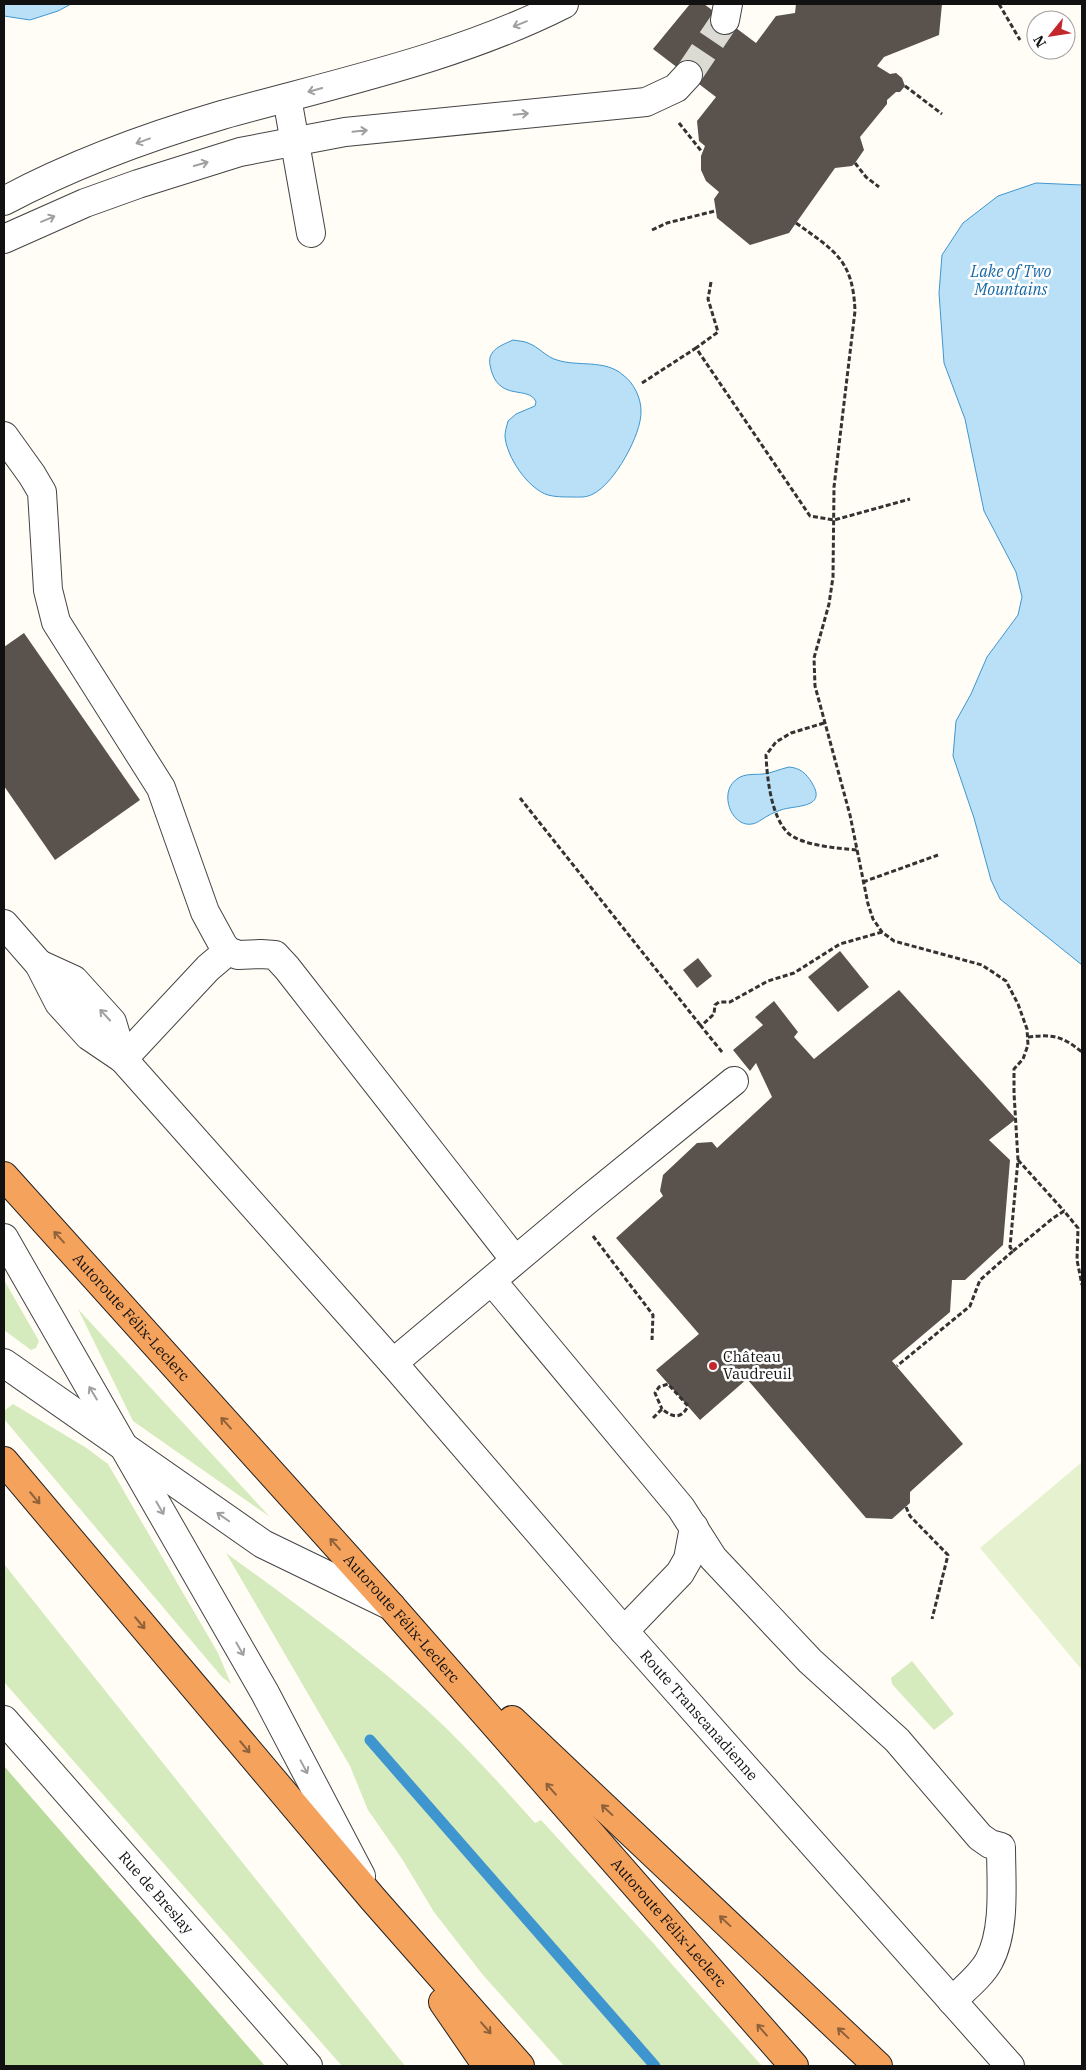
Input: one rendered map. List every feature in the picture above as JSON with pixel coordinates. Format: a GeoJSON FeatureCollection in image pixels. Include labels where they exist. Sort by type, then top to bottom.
{"type":"FeatureCollection","features":[{"type":"Feature","properties":{"kind":"highway","name":"Autoroute Félix-Leclerc"},"geometry":{"type":"LineString","coordinates":[[4,1176],[391,1606],[794,2066]]}},
{"type":"Feature","properties":{"kind":"highway"},"geometry":{"type":"LineString","coordinates":[[4,1461],[373,1899],[520,2066]]}},
{"type":"Feature","properties":{"kind":"highway"},"geometry":{"type":"LineString","coordinates":[[391,1606],[878,2066]]}},
{"type":"Feature","properties":{"kind":"highway"},"geometry":{"type":"LineString","coordinates":[[373,1899],[487,2066]]}},
{"type":"Feature","properties":{"kind":"street"},"geometry":{"type":"LineString","coordinates":[[4,201],[64,171],[109,153],[221,116],[470,44],[538,17],[564,4]]}},
{"type":"Feature","properties":{"kind":"street"},"geometry":{"type":"LineString","coordinates":[[4,239],[86,203],[138,184],[240,152],[345,132],[646,102],[676,88],[688,75]]}},
{"type":"Feature","properties":{"kind":"street"},"geometry":{"type":"LineString","coordinates":[[287,98],[311,233]]}},
{"type":"Feature","properties":{"kind":"street"},"geometry":{"type":"LineString","coordinates":[[4,436],[42,492],[48,590],[56,622],[161,788],[205,912],[228,951],[238,955],[261,954],[275,956],[287,968],[515,1260]]}},
{"type":"Feature","properties":{"kind":"street","name":"Route Transcanadienne"},"geometry":{"type":"LineString","coordinates":[[4,924],[39,964],[59,1003],[89,1036],[123,1059],[393,1363],[624,1631],[1010,2066]]}},
{"type":"Feature","properties":{"kind":"street"},"geometry":{"type":"LineString","coordinates":[[123,1059],[208,968],[228,951]]}},
{"type":"Feature","properties":{"kind":"street"},"geometry":{"type":"LineString","coordinates":[[393,1363],[515,1260],[734,1081]]}},
{"type":"Feature","properties":{"kind":"street"},"geometry":{"type":"LineString","coordinates":[[4,1238],[265,1693],[373,1899]]}},
{"type":"Feature","properties":{"kind":"street"},"geometry":{"type":"LineString","coordinates":[[492,1281],[682,1508],[713,1558],[810,1662],[898,1740],[980,1837],[990,1844],[1001,1847],[1000,1913],[994,1951],[983,1970],[952,2001]]}},
{"type":"Feature","properties":{"kind":"street"},"geometry":{"type":"LineString","coordinates":[[4,1363],[264,1544],[391,1606]]}},
{"type":"Feature","properties":{"kind":"street"},"geometry":{"type":"LineString","coordinates":[[624,1631],[680,1573],[688,1559],[694,1527]]}},
{"type":"Feature","properties":{"kind":"street","name":"Rue de Breslay"},"geometry":{"type":"LineString","coordinates":[[4,1720],[308,2066]]}},
{"type":"Feature","properties":{"kind":"path"},"geometry":{"type":"LineString","coordinates":[[998,4],[1020,40]]}},
{"type":"Feature","properties":{"kind":"path"},"geometry":{"type":"LineString","coordinates":[[905,86],[942,114]]}},
{"type":"Feature","properties":{"kind":"path"},"geometry":{"type":"LineString","coordinates":[[675,119],[702,152]]}},
{"type":"Feature","properties":{"kind":"path"},"geometry":{"type":"LineString","coordinates":[[855,163],[866,177],[879,187]]}},
{"type":"Feature","properties":{"kind":"path"},"geometry":{"type":"LineString","coordinates":[[652,230],[667,223],[715,211]]}},
{"type":"Feature","properties":{"kind":"path"},"geometry":{"type":"LineString","coordinates":[[796,223],[829,247],[839,258],[851,277],[855,311],[834,487],[833,576],[829,604],[814,658],[815,686],[850,815],[863,882],[873,920],[882,932],[894,941],[908,947],[982,965],[995,972],[1006,981],[1018,1004],[1027,1029],[1028,1045],[1023,1059],[1014,1069],[1018,1160],[1010,1247],[1013,1251]]}},
{"type":"Feature","properties":{"kind":"path"},"geometry":{"type":"LineString","coordinates":[[642,384],[718,332],[708,299],[711,282]]}},
{"type":"Feature","properties":{"kind":"path"},"geometry":{"type":"LineString","coordinates":[[696,348],[810,516],[834,520],[910,499]]}},
{"type":"Feature","properties":{"kind":"path"},"geometry":{"type":"LineString","coordinates":[[824,723],[790,733],[776,742],[766,755],[776,815],[788,833],[803,841],[828,848],[857,850]]}},
{"type":"Feature","properties":{"kind":"path"},"geometry":{"type":"LineString","coordinates":[[520,798],[740,1076],[734,1081]]}},
{"type":"Feature","properties":{"kind":"path"},"geometry":{"type":"LineString","coordinates":[[863,882],[938,855]]}},
{"type":"Feature","properties":{"kind":"path"},"geometry":{"type":"LineString","coordinates":[[701,1026],[714,1014],[715,1005],[719,1002],[730,1002],[768,981],[794,973],[840,944],[882,932]]}},
{"type":"Feature","properties":{"kind":"path"},"geometry":{"type":"LineString","coordinates":[[1028,1037],[1048,1034],[1067,1040],[1082,1052]]}},
{"type":"Feature","properties":{"kind":"path"},"geometry":{"type":"LineString","coordinates":[[1018,1160],[1078,1228],[1077,1260],[1082,1285]]}},
{"type":"Feature","properties":{"kind":"path"},"geometry":{"type":"LineString","coordinates":[[897,1366],[970,1306],[980,1280],[1052,1219],[1064,1212]]}},
{"type":"Feature","properties":{"kind":"path"},"geometry":{"type":"LineString","coordinates":[[607,1251],[653,1315],[652,1340]]}},
{"type":"Feature","properties":{"kind":"path"},"geometry":{"type":"LineString","coordinates":[[668,1384],[688,1406],[685,1412],[679,1416],[671,1416],[662,1409],[655,1393],[659,1387],[668,1384]]}},
{"type":"Feature","properties":{"kind":"path"},"geometry":{"type":"LineString","coordinates":[[653,1418],[662,1409]]}},
{"type":"Feature","properties":{"kind":"path"},"geometry":{"type":"LineString","coordinates":[[906,1507],[910,1516],[948,1556],[932,1619]]}},
{"type":"Feature","properties":{"kind":"green space"},"geometry":{"type":"Polygon","coordinates":[[[4,1280],[39,1341],[36,1348],[31,1350],[4,1330],[4,1280]]]}},
{"type":"Feature","properties":{"kind":"green space"},"geometry":{"type":"Polygon","coordinates":[[[78,1309],[270,1517],[133,1421],[78,1309]]]}},
{"type":"Feature","properties":{"kind":"green space"},"geometry":{"type":"Polygon","coordinates":[[[13,1404],[85,1447],[108,1464],[218,1653],[231,1684],[222,1677],[4,1419],[4,1411],[13,1404]]]}},
{"type":"Feature","properties":{"kind":"green space"},"geometry":{"type":"Polygon","coordinates":[[[1082,1462],[1082,1670],[980,1548],[1082,1462]]]}},
{"type":"Feature","properties":{"kind":"green space"},"geometry":{"type":"Polygon","coordinates":[[[226,1553],[353,1648],[441,1723],[535,1823],[541,1820],[762,2066],[564,2066],[483,1975],[434,1912],[402,1859],[368,1810],[350,1766],[226,1553]]]}},
{"type":"Feature","properties":{"kind":"green space"},"geometry":{"type":"Polygon","coordinates":[[[4,1564],[405,2066],[342,2066],[4,1682],[4,1564]]]}},
{"type":"Feature","properties":{"kind":"green space"},"geometry":{"type":"Polygon","coordinates":[[[912,1661],[954,1714],[934,1730],[892,1684],[891,1678],[912,1661]]]}},
{"type":"Feature","properties":{"kind":"green space"},"geometry":{"type":"Polygon","coordinates":[[[4,1766],[265,2066],[4,2066],[4,1766]]]}},
{"type":"Feature","properties":{"kind":"water"},"geometry":{"type":"Polygon","coordinates":[[[4,4],[71,4],[58,11],[30,20],[4,16],[4,4]]]}},
{"type":"Feature","properties":{"kind":"water","name":"Lake of Two Mountains"},"geometry":{"type":"Polygon","coordinates":[[[1036,183],[1082,185],[1082,965],[1000,899],[991,880],[974,818],[953,756],[956,721],[971,694],[987,657],[1018,615],[1022,597],[1016,572],[984,511],[965,419],[944,363],[939,293],[942,255],[963,223],[998,196],[1036,183]]]}},
{"type":"Feature","properties":{"kind":"water"},"geometry":{"type":"Polygon","coordinates":[[[513,340],[532,345],[549,357],[557,360],[600,365],[616,370],[627,378],[636,391],[641,411],[640,421],[632,445],[610,480],[593,494],[579,497],[560,497],[540,492],[519,471],[509,453],[505,436],[508,421],[516,414],[535,406],[536,402],[527,394],[506,389],[499,385],[494,377],[490,365],[491,355],[496,349],[513,340]]]}},
{"type":"Feature","properties":{"kind":"water"},"geometry":{"type":"Polygon","coordinates":[[[789,767],[800,770],[810,779],[816,791],[816,797],[813,802],[778,811],[752,824],[744,823],[737,819],[731,812],[728,794],[731,786],[737,779],[746,775],[766,773],[789,767]]]}},
{"type":"Feature","properties":{"kind":"building"},"geometry":{"type":"Polygon","coordinates":[[[690,4],[704,4],[756,43],[776,16],[795,13],[796,4],[942,4],[939,35],[884,57],[877,66],[890,74],[896,73],[902,78],[905,86],[900,92],[896,92],[887,100],[887,104],[860,137],[864,150],[855,163],[852,166],[835,168],[789,233],[750,245],[717,218],[714,199],[719,192],[706,181],[701,170],[701,156],[705,146],[699,141],[697,121],[716,97],[653,49],[690,4]]]}},
{"type":"Feature","properties":{"kind":"building"},"geometry":{"type":"Polygon","coordinates":[[[24,633],[140,800],[55,860],[4,786],[4,647],[24,633]]]}},
{"type":"Feature","properties":{"kind":"building"},"geometry":{"type":"Polygon","coordinates":[[[840,951],[869,987],[838,1012],[808,977],[840,951]]]}},
{"type":"Feature","properties":{"kind":"building"},"geometry":{"type":"Polygon","coordinates":[[[698,958],[712,976],[697,988],[683,970],[698,958]]]}},
{"type":"Feature","properties":{"kind":"building"},"geometry":{"type":"Polygon","coordinates":[[[899,990],[1016,1119],[989,1140],[1010,1160],[1003,1245],[965,1280],[952,1280],[950,1312],[892,1361],[963,1444],[910,1492],[910,1503],[892,1519],[866,1518],[747,1379],[700,1420],[656,1370],[699,1334],[616,1238],[663,1196],[660,1191],[663,1175],[697,1143],[712,1142],[717,1148],[772,1097],[756,1063],[750,1071],[733,1050],[763,1025],[755,1017],[774,1001],[798,1032],[794,1037],[814,1059],[899,990]]]}},
{"type":"Feature","properties":{"kind":"waterway"},"geometry":{"type":"LineString","coordinates":[[370,1740],[655,2066]]}},
{"type":"Feature","properties":{"kind":"tunnel"},"geometry":{"type":"LineString","coordinates":[[688,75],[725,20]]}},
{"type":"Feature","properties":{"kind":"place","name":"Château Vaudreuil"},"geometry":{"type":"Point","coordinates":[713,1366]}}]}
